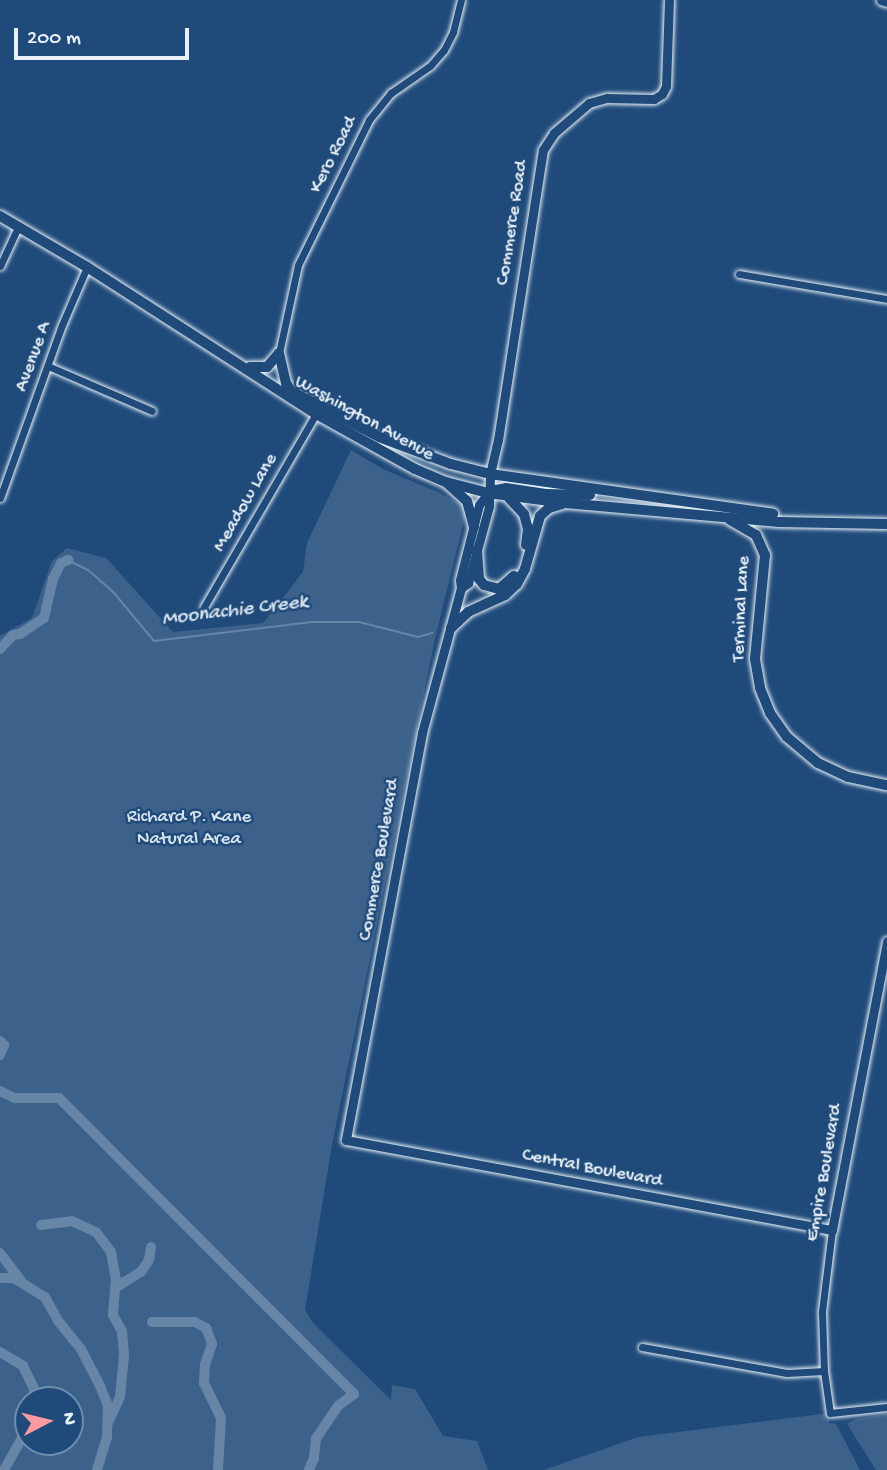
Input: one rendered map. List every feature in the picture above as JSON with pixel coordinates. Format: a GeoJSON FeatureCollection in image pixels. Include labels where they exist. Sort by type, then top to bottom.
{"type":"FeatureCollection","features":[{"type":"Feature","properties":{"kind":"main road","name":"Washington Avenue"},"geometry":{"type":"LineString","coordinates":[[0,208],[88,260],[250,367],[292,391],[379,437],[450,464],[490,474],[621,494],[842,523]]}},
{"type":"Feature","properties":{"kind":"main road","name":"Washington Avenue"},"geometry":{"type":"LineString","coordinates":[[0,216],[87,267],[316,414],[415,469],[446,482],[488,494],[565,503],[779,522],[887,524]]}},
{"type":"Feature","properties":{"kind":"main road"},"geometry":{"type":"LineString","coordinates":[[250,367],[267,367],[279,353]]}},
{"type":"Feature","properties":{"kind":"main road"},"geometry":{"type":"LineString","coordinates":[[279,353],[286,383],[292,391]]}},
{"type":"Feature","properties":{"kind":"main road"},"geometry":{"type":"LineString","coordinates":[[446,482],[467,501],[474,527]]}},
{"type":"Feature","properties":{"kind":"main road"},"geometry":{"type":"LineString","coordinates":[[488,494],[496,488],[506,488],[546,494],[621,494]]}},
{"type":"Feature","properties":{"kind":"main road"},"geometry":{"type":"LineString","coordinates":[[477,550],[478,579],[484,586],[499,589],[510,583],[519,570],[527,528],[520,508],[507,496]]}},
{"type":"Feature","properties":{"kind":"main road"},"geometry":{"type":"LineString","coordinates":[[451,628],[468,612],[505,595],[517,584],[525,569],[540,516],[549,508],[565,503]]}},
{"type":"Feature","properties":{"kind":"main road","name":"Terminal Lane"},"geometry":{"type":"LineString","coordinates":[[716,515],[750,529],[763,548],[765,563],[755,659],[760,688],[778,726],[796,746],[818,763],[848,777],[887,785]]}},
{"type":"Feature","properties":{"kind":"street","name":"Kero Road"},"geometry":{"type":"LineString","coordinates":[[279,353],[298,265],[370,118],[391,93],[438,59],[452,36],[461,0]]}},
{"type":"Feature","properties":{"kind":"street","name":"Commerce Road"},"geometry":{"type":"LineString","coordinates":[[488,494],[543,150],[554,133],[589,103],[607,99],[654,99],[662,94],[666,86],[669,0]]}},
{"type":"Feature","properties":{"kind":"street"},"geometry":{"type":"LineString","coordinates":[[881,0],[887,2]]}},
{"type":"Feature","properties":{"kind":"street"},"geometry":{"type":"LineString","coordinates":[[0,266],[18,227]]}},
{"type":"Feature","properties":{"kind":"street","name":"Avenue A"},"geometry":{"type":"LineString","coordinates":[[0,498],[87,267]]}},
{"type":"Feature","properties":{"kind":"street"},"geometry":{"type":"LineString","coordinates":[[739,274],[887,299]]}},
{"type":"Feature","properties":{"kind":"street"},"geometry":{"type":"LineString","coordinates":[[48,366],[152,411]]}},
{"type":"Feature","properties":{"kind":"street","name":"Meadow Lane"},"geometry":{"type":"LineString","coordinates":[[204,607],[316,414]]}},
{"type":"Feature","properties":{"kind":"street","name":"Commerce Boulevard"},"geometry":{"type":"LineString","coordinates":[[346,1140],[419,746],[480,505],[488,494]]}},
{"type":"Feature","properties":{"kind":"street","name":"Commerce Boulevard"},"geometry":{"type":"LineString","coordinates":[[461,588],[468,583],[489,506],[488,494]]}},
{"type":"Feature","properties":{"kind":"street","name":"Empire Boulevard"},"geometry":{"type":"LineString","coordinates":[[887,940],[823,1287],[824,1371],[830,1413],[887,1407]]}},
{"type":"Feature","properties":{"kind":"street","name":"Central Boulevard"},"geometry":{"type":"LineString","coordinates":[[346,1140],[832,1230]]}},
{"type":"Feature","properties":{"kind":"street"},"geometry":{"type":"LineString","coordinates":[[642,1347],[787,1373],[824,1371]]}},
{"type":"Feature","properties":{"kind":"green space","name":"Richard P. Kane Natural Area"},"geometry":{"type":"Polygon","coordinates":[[[351,450],[383,469],[440,493],[467,508],[434,643],[332,1145],[305,1310],[313,1323],[391,1400],[392,1385],[415,1389],[443,1436],[477,1441],[488,1470],[0,1470],[0,636],[32,618],[52,561],[67,548],[106,558],[173,632],[263,623],[303,572],[307,543],[351,450]]]}},
{"type":"Feature","properties":{"kind":"green space"},"geometry":{"type":"Polygon","coordinates":[[[830,1413],[829,1423],[836,1424],[860,1470],[544,1470],[638,1437],[830,1413]]]}},
{"type":"Feature","properties":{"kind":"green space"},"geometry":{"type":"Polygon","coordinates":[[[887,1414],[887,1470],[876,1470],[847,1424],[856,1419],[887,1414]]]}},
{"type":"Feature","properties":{"kind":"waterway","name":"Moonachie Creek"},"geometry":{"type":"LineString","coordinates":[[68,560],[88,570],[114,593],[154,641],[310,622],[359,622],[418,637],[432,633]]}},
{"type":"Feature","properties":{"kind":"waterway","name":"Moonachie Creek"},"geometry":{"type":"LineString","coordinates":[[0,649],[13,635],[20,634],[44,618],[53,579],[61,563],[68,560]]}},
{"type":"Feature","properties":{"kind":"waterway"},"geometry":{"type":"LineString","coordinates":[[0,1041],[4,1045],[0,1055]]}},
{"type":"Feature","properties":{"kind":"waterway"},"geometry":{"type":"LineString","coordinates":[[0,1091],[15,1098],[59,1098],[354,1394],[338,1406],[316,1439],[314,1458],[309,1470]]}},
{"type":"Feature","properties":{"kind":"waterway"},"geometry":{"type":"LineString","coordinates":[[41,1225],[72,1221],[96,1232],[111,1252],[116,1279],[113,1315],[122,1331],[124,1355],[120,1397],[108,1423]]}},
{"type":"Feature","properties":{"kind":"waterway"},"geometry":{"type":"LineString","coordinates":[[115,1288],[141,1272],[149,1260],[151,1247]]}},
{"type":"Feature","properties":{"kind":"waterway"},"geometry":{"type":"LineString","coordinates":[[0,1253],[21,1281]]}},
{"type":"Feature","properties":{"kind":"waterway"},"geometry":{"type":"LineString","coordinates":[[0,1278],[14,1278],[45,1297],[59,1322],[81,1349],[100,1386],[108,1406],[107,1437],[97,1470]]}},
{"type":"Feature","properties":{"kind":"waterway"},"geometry":{"type":"LineString","coordinates":[[152,1322],[195,1322],[206,1328],[212,1344],[205,1364],[204,1383],[221,1418],[218,1470]]}},
{"type":"Feature","properties":{"kind":"waterway"},"geometry":{"type":"LineString","coordinates":[[0,1352],[23,1366],[33,1386]]}},
{"type":"Feature","properties":{"kind":"waterway"},"geometry":{"type":"LineString","coordinates":[[4,1470],[14,1452]]}}]}
